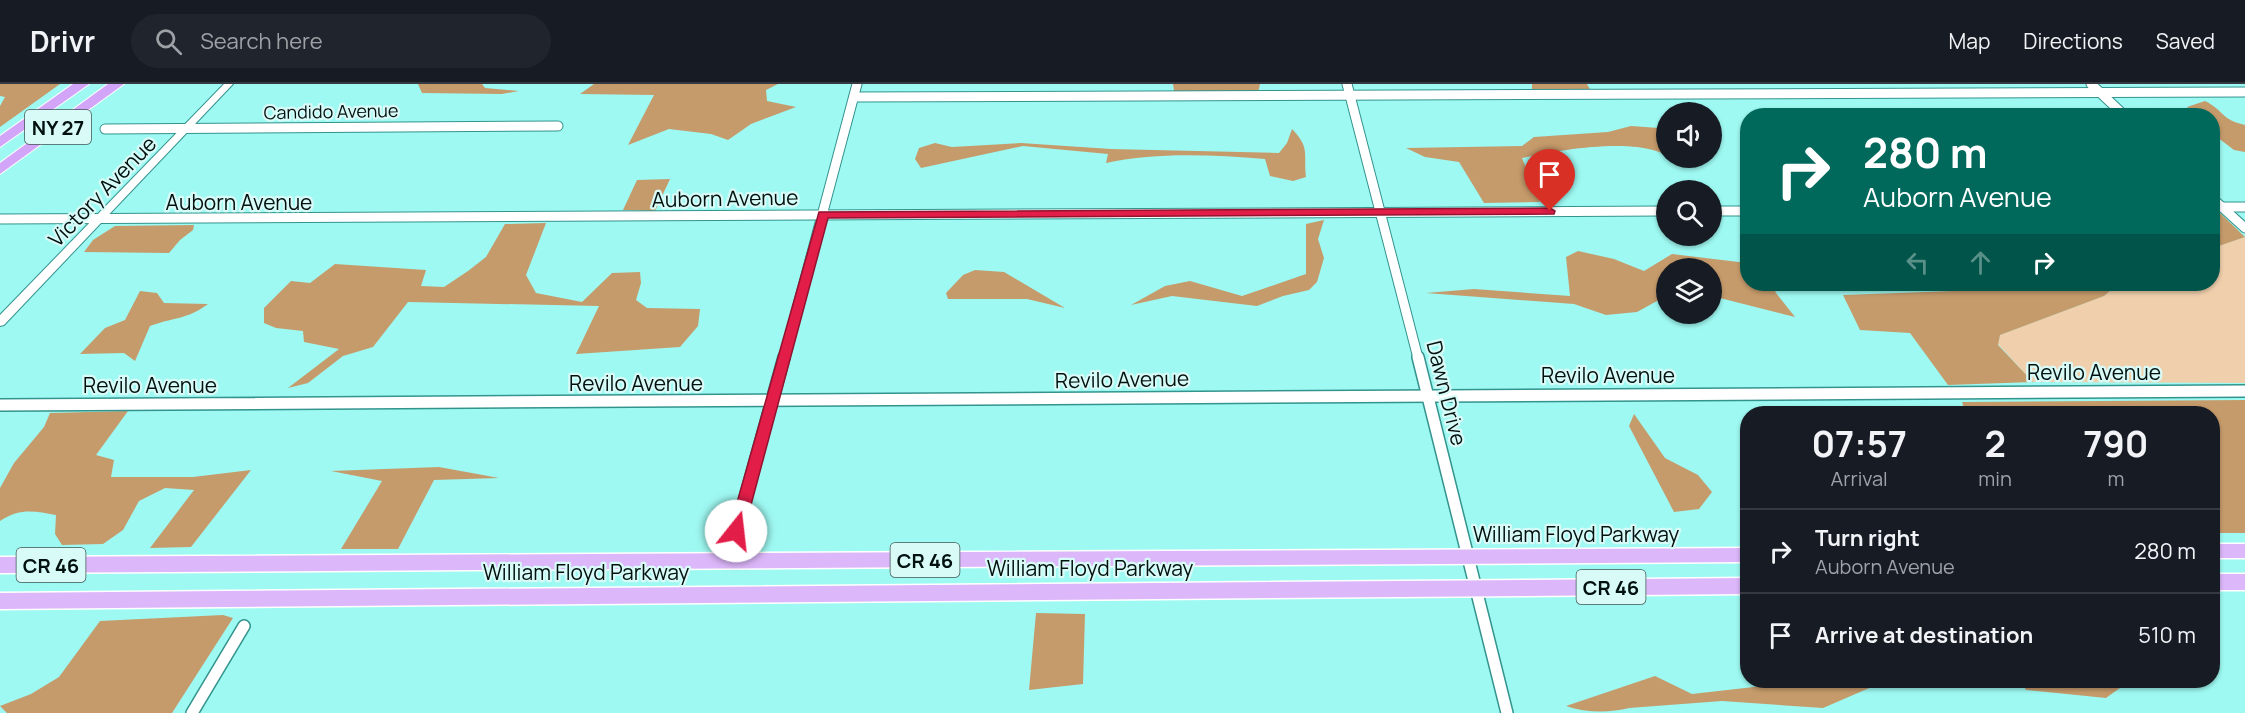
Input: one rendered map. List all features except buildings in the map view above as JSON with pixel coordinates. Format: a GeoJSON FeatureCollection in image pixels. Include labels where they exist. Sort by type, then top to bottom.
{"type":"FeatureCollection","features":[{"type":"Feature","properties":{"kind":"highway","name":"NY 27"},"geometry":{"type":"LineString","coordinates":[[0,143],[82,84]]}},
{"type":"Feature","properties":{"kind":"highway","name":"NY 27"},"geometry":{"type":"LineString","coordinates":[[0,170],[117,84]]}},
{"type":"Feature","properties":{"kind":"highway"},"geometry":{"type":"LineString","coordinates":[[2220,551],[2245,551]]}},
{"type":"Feature","properties":{"kind":"highway","name":"William Floyd Parkway"},"geometry":{"type":"LineString","coordinates":[[0,565],[1740,555]]}},
{"type":"Feature","properties":{"kind":"highway"},"geometry":{"type":"LineString","coordinates":[[2220,582],[2245,582]]}},
{"type":"Feature","properties":{"kind":"highway","name":"William Floyd Parkway"},"geometry":{"type":"LineString","coordinates":[[0,601],[1740,586]]}},
{"type":"Feature","properties":{"kind":"street","name":"Victory Avenue"},"geometry":{"type":"LineString","coordinates":[[0,322],[229,84]]}},
{"type":"Feature","properties":{"kind":"street"},"geometry":{"type":"LineString","coordinates":[[736,531],[824,215],[857,84]]}},
{"type":"Feature","properties":{"kind":"street","name":"Dawn Drive"},"geometry":{"type":"LineString","coordinates":[[1347,84],[1428,395],[1507,713]]}},
{"type":"Feature","properties":{"kind":"street"},"geometry":{"type":"LineString","coordinates":[[2091,84],[2117,108]]}},
{"type":"Feature","properties":{"kind":"street"},"geometry":{"type":"LineString","coordinates":[[854,97],[2245,92]]}},
{"type":"Feature","properties":{"kind":"street","name":"Candido Avenue"},"geometry":{"type":"LineString","coordinates":[[105,129],[558,126]]}},
{"type":"Feature","properties":{"kind":"street"},"geometry":{"type":"LineString","coordinates":[[2220,205],[2245,228]]}},
{"type":"Feature","properties":{"kind":"street"},"geometry":{"type":"LineString","coordinates":[[2223,207],[2245,207]]}},
{"type":"Feature","properties":{"kind":"street","name":"Auborn Avenue"},"geometry":{"type":"LineString","coordinates":[[0,219],[1656,211]]}},
{"type":"Feature","properties":{"kind":"street"},"geometry":{"type":"LineString","coordinates":[[1722,211],[1740,211]]}},
{"type":"Feature","properties":{"kind":"street","name":"Revilo Avenue"},"geometry":{"type":"LineString","coordinates":[[0,405],[773,402],[1428,395],[2245,391]]}},
{"type":"Feature","properties":{"kind":"street"},"geometry":{"type":"LineString","coordinates":[[192,713],[244,626]]}},
{"type":"Feature","properties":{"kind":"shaded area"},"geometry":{"type":"Polygon","coordinates":[[[0,84],[60,84],[0,127],[0,106],[5,97],[0,96],[0,84]]]}},
{"type":"Feature","properties":{"kind":"shaded area"},"geometry":{"type":"Polygon","coordinates":[[[418,84],[482,84],[485,88],[519,91],[502,94],[422,93],[418,84]]]}},
{"type":"Feature","properties":{"kind":"shaded area"},"geometry":{"type":"Polygon","coordinates":[[[594,84],[778,84],[766,90],[767,101],[796,107],[751,124],[728,140],[711,134],[669,129],[628,145],[654,95],[580,94],[594,84]]]}},
{"type":"Feature","properties":{"kind":"shaded area"},"geometry":{"type":"Polygon","coordinates":[[[1173,84],[1260,84],[1258,93],[1178,93],[1174,91],[1173,84]]]}},
{"type":"Feature","properties":{"kind":"shaded area"},"geometry":{"type":"Polygon","coordinates":[[[1532,84],[1587,84],[1591,91],[1532,90],[1532,84]]]}},
{"type":"Feature","properties":{"kind":"shaded area"},"geometry":{"type":"Polygon","coordinates":[[[2205,101],[2216,108],[2188,108],[2205,101]]]}},
{"type":"Feature","properties":{"kind":"shaded area"},"geometry":{"type":"Polygon","coordinates":[[[2220,111],[2231,120],[2245,125],[2245,152],[2234,150],[2220,139],[2220,111]]]}},
{"type":"Feature","properties":{"kind":"shaded area"},"geometry":{"type":"Polygon","coordinates":[[[1631,126],[1656,128],[1656,151],[1615,146],[1575,149],[1522,158],[1540,202],[1484,203],[1459,162],[1425,157],[1406,148],[1522,146],[1534,137],[1608,132],[1631,126]]]}},
{"type":"Feature","properties":{"kind":"shaded area"},"geometry":{"type":"Polygon","coordinates":[[[1292,129],[1304,147],[1306,177],[1293,181],[1270,176],[1265,159],[1225,156],[1145,157],[1106,163],[1108,154],[1023,146],[921,168],[915,159],[919,148],[935,143],[952,147],[1021,143],[1111,149],[1279,153],[1287,143],[1292,129]]]}},
{"type":"Feature","properties":{"kind":"shaded area"},"geometry":{"type":"Polygon","coordinates":[[[670,179],[655,211],[623,210],[637,180],[670,179]]]}},
{"type":"Feature","properties":{"kind":"shaded area"},"geometry":{"type":"Polygon","coordinates":[[[2220,213],[2245,237],[2220,246],[2220,213]]]}},
{"type":"Feature","properties":{"kind":"shaded area"},"geometry":{"type":"Polygon","coordinates":[[[1324,220],[1318,239],[1324,258],[1317,282],[1309,290],[1283,296],[1257,306],[1172,296],[1131,305],[1165,286],[1190,281],[1242,296],[1306,274],[1306,224],[1324,220]]]}},
{"type":"Feature","properties":{"kind":"shaded area"},"geometry":{"type":"Polygon","coordinates":[[[546,223],[526,275],[536,293],[582,302],[612,273],[640,272],[641,283],[636,300],[647,308],[700,309],[698,326],[680,347],[576,354],[599,306],[408,302],[373,347],[343,356],[308,383],[288,388],[339,349],[304,342],[303,331],[276,328],[264,323],[264,308],[291,281],[310,283],[335,264],[426,270],[421,286],[444,287],[486,257],[505,224],[546,223]]]}},
{"type":"Feature","properties":{"kind":"shaded area"},"geometry":{"type":"Polygon","coordinates":[[[194,225],[193,230],[169,253],[84,252],[93,240],[115,226],[194,225]]]}},
{"type":"Feature","properties":{"kind":"shaded area"},"geometry":{"type":"Polygon","coordinates":[[[2245,237],[2245,383],[2033,382],[1998,344],[2000,335],[2104,296],[2110,291],[2220,291],[2220,246],[2245,237]]]}},
{"type":"Feature","properties":{"kind":"shaded area"},"geometry":{"type":"Polygon","coordinates":[[[1578,251],[1614,259],[1644,271],[1656,264],[1656,302],[1637,312],[1606,315],[1574,304],[1426,293],[1474,289],[1570,296],[1566,257],[1578,251]]]}},
{"type":"Feature","properties":{"kind":"shaded area"},"geometry":{"type":"Polygon","coordinates":[[[1672,254],[1705,258],[1665,258],[1672,254]]]}},
{"type":"Feature","properties":{"kind":"shaded area"},"geometry":{"type":"Polygon","coordinates":[[[1722,260],[1740,262],[1740,291],[1775,291],[1795,317],[1722,299],[1722,260]]]}},
{"type":"Feature","properties":{"kind":"shaded area"},"geometry":{"type":"Polygon","coordinates":[[[975,270],[1004,272],[1065,308],[1027,299],[948,299],[946,293],[963,275],[975,270]]]}},
{"type":"Feature","properties":{"kind":"shaded area"},"geometry":{"type":"Polygon","coordinates":[[[140,291],[157,293],[164,303],[208,304],[186,316],[150,326],[135,361],[124,353],[80,354],[105,328],[125,320],[140,291]]]}},
{"type":"Feature","properties":{"kind":"shaded area"},"geometry":{"type":"Polygon","coordinates":[[[1953,291],[2110,291],[2104,296],[2000,335],[1998,345],[2033,382],[1948,385],[1910,333],[1860,330],[1843,295],[1953,291]]]}},
{"type":"Feature","properties":{"kind":"shaded area"},"geometry":{"type":"Polygon","coordinates":[[[2245,400],[2245,533],[2220,533],[2220,406],[1963,406],[1962,402],[2245,400]]]}},
{"type":"Feature","properties":{"kind":"shaded area"},"geometry":{"type":"Polygon","coordinates":[[[128,411],[96,455],[114,460],[111,477],[193,477],[251,470],[191,547],[150,548],[194,490],[165,488],[139,501],[123,530],[103,544],[62,545],[55,534],[56,515],[21,512],[0,521],[0,488],[14,463],[44,427],[50,413],[128,411]]]}},
{"type":"Feature","properties":{"kind":"shaded area"},"geometry":{"type":"Polygon","coordinates":[[[1634,414],[1665,458],[1698,475],[1712,492],[1699,509],[1674,512],[1629,426],[1634,414]]]}},
{"type":"Feature","properties":{"kind":"shaded area"},"geometry":{"type":"Polygon","coordinates":[[[439,467],[499,478],[434,480],[398,549],[341,549],[382,481],[331,471],[439,467]]]}},
{"type":"Feature","properties":{"kind":"shaded area"},"geometry":{"type":"Polygon","coordinates":[[[1036,613],[1085,614],[1083,684],[1029,690],[1036,613]]]}},
{"type":"Feature","properties":{"kind":"shaded area"},"geometry":{"type":"Polygon","coordinates":[[[223,615],[233,618],[172,713],[7,713],[0,706],[31,694],[59,677],[100,621],[223,615]]]}},
{"type":"Feature","properties":{"kind":"shaded area"},"geometry":{"type":"Polygon","coordinates":[[[1655,676],[1692,694],[1745,688],[1869,688],[1823,708],[1722,701],[1614,711],[1590,711],[1566,706],[1655,676]]]}},
{"type":"Feature","properties":{"kind":"shaded area"},"geometry":{"type":"Polygon","coordinates":[[[2025,688],[2120,688],[2106,698],[2026,690],[2025,688]]]}},
{"type":"Feature","properties":{"kind":"route"},"geometry":{"type":"LineString","coordinates":[[736,531],[824,215],[1550,211]]}}]}
